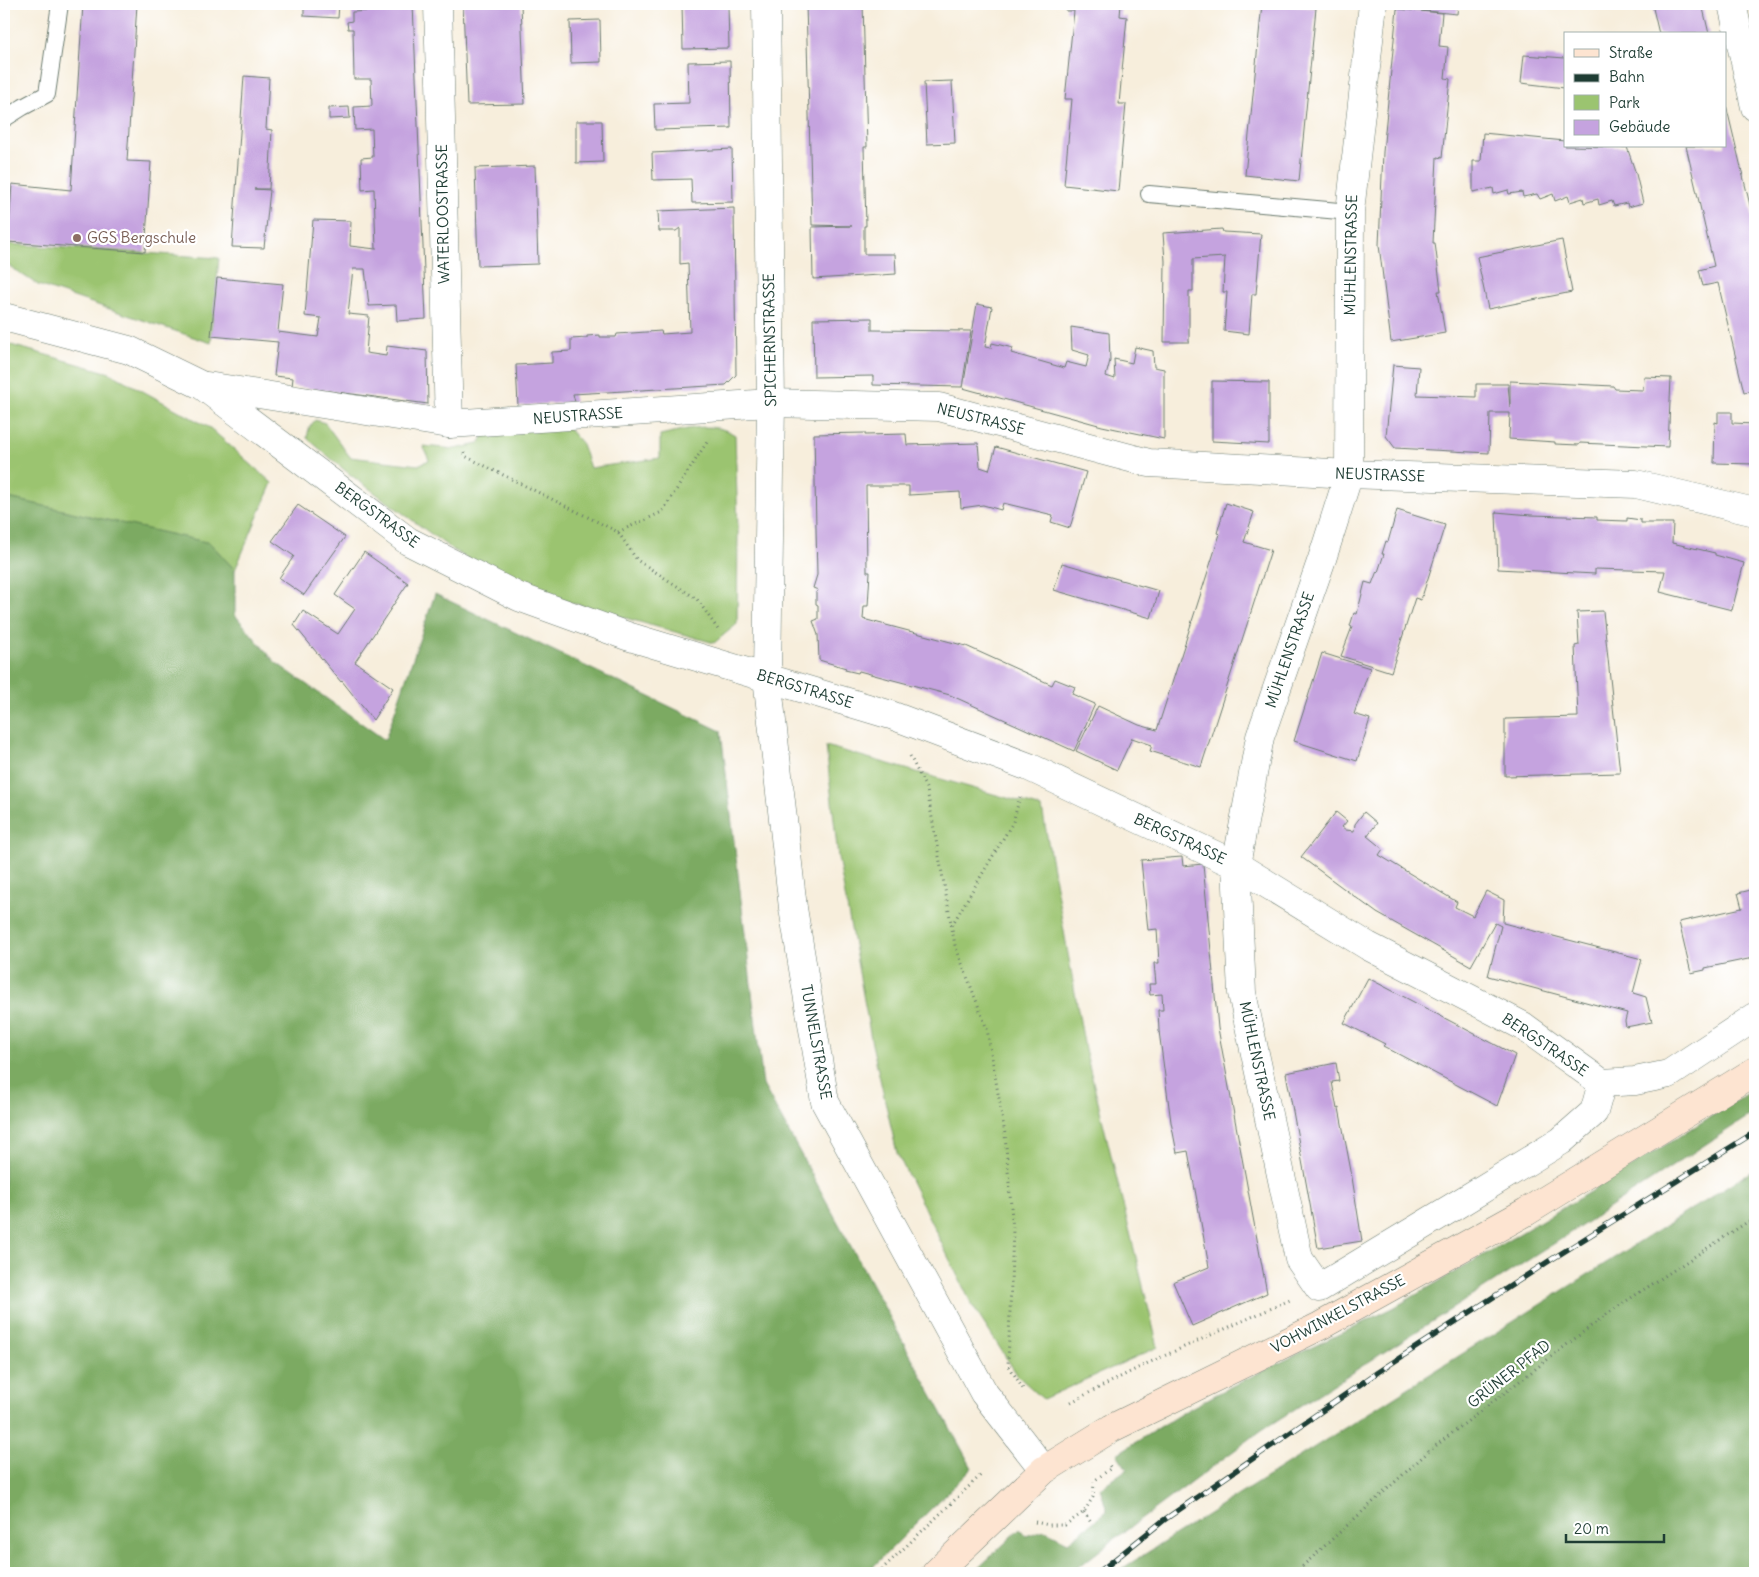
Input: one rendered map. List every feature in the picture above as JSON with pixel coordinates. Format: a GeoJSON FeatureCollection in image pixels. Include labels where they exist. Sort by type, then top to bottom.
{"type":"FeatureCollection","features":[{"type":"Feature","properties":{"kind":"main road","name":"VOHWINKELSTRASSE"},"geometry":{"type":"LineString","coordinates":[[936,1573],[1044,1470],[1112,1428],[1320,1326],[1526,1212],[1755,1072]]}},
{"type":"Feature","properties":{"kind":"street","name":"WATERLOOSTRASSE"},"geometry":{"type":"LineString","coordinates":[[438,4],[451,424]]}},
{"type":"Feature","properties":{"kind":"street","name":"SPICHERNSTRASSE"},"geometry":{"type":"LineString","coordinates":[[757,674],[771,403],[766,4]]}},
{"type":"Feature","properties":{"kind":"street","name":"MÜHLENSTRASSE"},"geometry":{"type":"LineString","coordinates":[[1319,1288],[1299,1259],[1242,993],[1236,865],[1260,738],[1322,559],[1349,474],[1350,212],[1372,4]]}},
{"type":"Feature","properties":{"kind":"street"},"geometry":{"type":"LineString","coordinates":[[1732,4],[1755,107]]}},
{"type":"Feature","properties":{"kind":"street","name":"BERGSTRASSE"},"geometry":{"type":"LineString","coordinates":[[4,317],[129,350],[204,386],[408,541],[519,597],[627,636],[891,715],[1029,767],[1236,865],[1368,946],[1523,1026],[1602,1083]]}},
{"type":"Feature","properties":{"kind":"street","name":"NEUSTRASSE"},"geometry":{"type":"LineString","coordinates":[[204,386],[451,424],[771,403],[939,407],[1149,463],[1349,474],[1636,484],[1755,512]]}},
{"type":"Feature","properties":{"kind":"street","name":"TUNNELSTRASSE"},"geometry":{"type":"LineString","coordinates":[[757,674],[825,1102],[984,1393],[1044,1470]]}},
{"type":"Feature","properties":{"kind":"street"},"geometry":{"type":"LineString","coordinates":[[1319,1288],[1561,1141],[1594,1112],[1602,1083],[1635,1081],[1670,1074],[1755,1017]]}},
{"type":"Feature","properties":{"kind":"lane"},"geometry":{"type":"LineString","coordinates":[[4,119],[47,94],[60,4]]}},
{"type":"Feature","properties":{"kind":"lane"},"geometry":{"type":"LineString","coordinates":[[1149,194],[1350,212]]}},
{"type":"Feature","properties":{"kind":"path"},"geometry":{"type":"LineString","coordinates":[[618,532],[662,512],[730,406]]}},
{"type":"Feature","properties":{"kind":"path"},"geometry":{"type":"LineString","coordinates":[[451,424],[465,456],[618,532],[637,560],[697,599],[757,674]]}},
{"type":"Feature","properties":{"kind":"path"},"geometry":{"type":"LineString","coordinates":[[891,715],[927,790],[955,945],[987,1029],[1005,1134],[1013,1230],[1008,1364],[1025,1394]]}},
{"type":"Feature","properties":{"kind":"path"},"geometry":{"type":"LineString","coordinates":[[951,926],[1013,822],[1029,767]]}},
{"type":"Feature","properties":{"kind":"path","name":"GRÜNER PFAD"},"geometry":{"type":"LineString","coordinates":[[1295,1573],[1428,1451],[1608,1312],[1755,1218]]}},
{"type":"Feature","properties":{"kind":"path"},"geometry":{"type":"LineString","coordinates":[[1071,1402],[1148,1362],[1319,1288]]}},
{"type":"Feature","properties":{"kind":"path"},"geometry":{"type":"LineString","coordinates":[[1030,1521],[1049,1525],[1065,1525],[1084,1512],[1093,1498],[1094,1481],[1111,1468],[1106,1461]]}},
{"type":"Feature","properties":{"kind":"path"},"geometry":{"type":"LineString","coordinates":[[878,1573],[982,1474]]}},
{"type":"Feature","properties":{"kind":"path"},"geometry":{"type":"LineString","coordinates":[[1084,1512],[1092,1524]]}},
{"type":"Feature","properties":{"kind":"green space"},"geometry":{"type":"Polygon","coordinates":[[[4,243],[219,258],[211,343],[38,285],[9,266],[4,265],[4,243]]]}},
{"type":"Feature","properties":{"kind":"green space"},"geometry":{"type":"Polygon","coordinates":[[[4,343],[110,373],[210,428],[272,483],[235,570],[210,543],[4,497],[4,343]]]}},
{"type":"Feature","properties":{"kind":"green space"},"geometry":{"type":"Polygon","coordinates":[[[315,420],[325,423],[350,457],[418,465],[429,460],[423,446],[455,449],[479,444],[485,433],[568,428],[582,444],[590,468],[660,458],[660,435],[707,427],[726,430],[735,435],[738,531],[737,624],[714,643],[516,587],[453,550],[348,473],[307,438],[309,428],[315,420]]]}},
{"type":"Feature","properties":{"kind":"green space"},"geometry":{"type":"Polygon","coordinates":[[[4,497],[210,543],[235,570],[235,615],[275,662],[385,740],[435,594],[721,731],[763,1085],[972,1468],[867,1573],[4,1573],[4,497]]]}},
{"type":"Feature","properties":{"kind":"green space"},"geometry":{"type":"Polygon","coordinates":[[[826,746],[1042,808],[1085,1049],[1158,1347],[1043,1399],[1018,1376],[972,1305],[897,1153],[872,1044],[838,857],[826,746]]]}},
{"type":"Feature","properties":{"kind":"green space"},"geometry":{"type":"Polygon","coordinates":[[[1755,1089],[1755,1112],[1566,1236],[1262,1430],[1071,1573],[973,1573],[1020,1529],[1026,1536],[1044,1530],[1068,1542],[1107,1511],[1100,1488],[1127,1469],[1117,1454],[1187,1410],[1234,1385],[1393,1308],[1598,1187],[1755,1089]]]}},
{"type":"Feature","properties":{"kind":"green space"},"geometry":{"type":"Polygon","coordinates":[[[1755,1169],[1755,1573],[1117,1573],[1126,1566],[1755,1169]]]}},
{"type":"Feature","properties":{"kind":"building"},"geometry":{"type":"Polygon","coordinates":[[[83,4],[137,4],[127,161],[151,162],[145,252],[8,242],[12,184],[71,190],[83,4]]]}},
{"type":"Feature","properties":{"kind":"building"},"geometry":{"type":"Polygon","coordinates":[[[304,4],[339,4],[338,18],[304,16],[304,4]]]}},
{"type":"Feature","properties":{"kind":"building"},"geometry":{"type":"Polygon","coordinates":[[[387,4],[413,4],[426,319],[397,321],[396,305],[369,306],[365,269],[353,269],[348,314],[369,316],[366,353],[386,356],[387,346],[427,351],[428,404],[292,386],[293,378],[274,376],[278,342],[211,336],[217,278],[283,284],[278,332],[318,337],[321,318],[305,316],[313,220],[351,221],[350,246],[376,249],[374,189],[362,190],[361,158],[373,157],[372,129],[355,130],[354,107],[372,106],[371,79],[354,79],[353,29],[348,29],[347,22],[352,21],[352,12],[387,10],[387,4]]]}},
{"type":"Feature","properties":{"kind":"building"},"geometry":{"type":"Polygon","coordinates":[[[463,4],[521,4],[525,104],[467,105],[463,4]]]}},
{"type":"Feature","properties":{"kind":"building"},"geometry":{"type":"Polygon","coordinates":[[[682,4],[728,4],[729,48],[683,49],[682,4]]]}},
{"type":"Feature","properties":{"kind":"building"},"geometry":{"type":"Polygon","coordinates":[[[806,4],[863,4],[867,147],[864,147],[866,226],[864,226],[864,254],[895,254],[896,274],[813,279],[812,227],[852,226],[812,225],[806,4]]]}},
{"type":"Feature","properties":{"kind":"building"},"geometry":{"type":"Polygon","coordinates":[[[1067,4],[1121,4],[1120,16],[1127,17],[1119,104],[1126,104],[1118,191],[1064,185],[1072,99],[1065,99],[1074,11],[1066,11],[1067,4]]]}},
{"type":"Feature","properties":{"kind":"building"},"geometry":{"type":"Polygon","coordinates":[[[1262,4],[1316,8],[1299,181],[1245,175],[1262,4]]]}},
{"type":"Feature","properties":{"kind":"building"},"geometry":{"type":"Polygon","coordinates":[[[1398,4],[1458,4],[1457,14],[1397,8],[1398,4]]]}},
{"type":"Feature","properties":{"kind":"building"},"geometry":{"type":"Polygon","coordinates":[[[1652,4],[1702,4],[1709,32],[1659,32],[1652,4]]]}},
{"type":"Feature","properties":{"kind":"building"},"geometry":{"type":"Polygon","coordinates":[[[1397,9],[1442,13],[1439,46],[1448,47],[1445,78],[1450,79],[1442,158],[1437,157],[1433,243],[1435,243],[1441,291],[1438,291],[1445,333],[1391,342],[1379,245],[1383,152],[1397,9]]]}},
{"type":"Feature","properties":{"kind":"building"},"geometry":{"type":"Polygon","coordinates":[[[600,20],[601,62],[571,63],[570,21],[600,20]]]}},
{"type":"Feature","properties":{"kind":"building"},"geometry":{"type":"Polygon","coordinates":[[[1524,55],[1564,58],[1564,88],[1521,83],[1524,55]]]}},
{"type":"Feature","properties":{"kind":"building"},"geometry":{"type":"Polygon","coordinates":[[[730,61],[731,128],[655,130],[654,104],[689,103],[688,62],[730,61]]]}},
{"type":"Feature","properties":{"kind":"building"},"geometry":{"type":"Polygon","coordinates":[[[244,76],[269,78],[266,129],[272,130],[269,189],[254,189],[270,190],[264,248],[232,247],[244,76]]]}},
{"type":"Feature","properties":{"kind":"building"},"geometry":{"type":"Polygon","coordinates":[[[952,81],[955,143],[927,144],[924,82],[952,81]]]}},
{"type":"Feature","properties":{"kind":"building"},"geometry":{"type":"Polygon","coordinates":[[[1726,105],[1755,226],[1755,390],[1744,392],[1718,283],[1703,286],[1699,270],[1714,266],[1686,148],[1726,148],[1726,105]]]}},
{"type":"Feature","properties":{"kind":"building"},"geometry":{"type":"Polygon","coordinates":[[[349,107],[350,118],[329,119],[329,108],[349,107]]]}},
{"type":"Feature","properties":{"kind":"building"},"geometry":{"type":"Polygon","coordinates":[[[576,121],[602,121],[603,162],[576,163],[576,121]]]}},
{"type":"Feature","properties":{"kind":"building"},"geometry":{"type":"Polygon","coordinates":[[[1483,133],[1564,141],[1564,148],[1627,148],[1643,203],[1628,207],[1627,203],[1614,206],[1612,201],[1599,205],[1598,199],[1584,203],[1583,198],[1570,202],[1568,196],[1555,201],[1553,194],[1540,199],[1537,194],[1523,197],[1522,192],[1509,194],[1508,190],[1494,194],[1493,188],[1473,192],[1473,161],[1481,161],[1483,133]]]}},
{"type":"Feature","properties":{"kind":"building"},"geometry":{"type":"Polygon","coordinates":[[[732,149],[733,202],[692,203],[691,179],[653,180],[652,153],[732,149]]]}},
{"type":"Feature","properties":{"kind":"building"},"geometry":{"type":"Polygon","coordinates":[[[535,166],[538,264],[478,266],[475,168],[535,166]]]}},
{"type":"Feature","properties":{"kind":"building"},"geometry":{"type":"Polygon","coordinates":[[[734,208],[736,375],[726,385],[573,394],[575,402],[518,406],[516,365],[552,363],[552,352],[571,351],[571,339],[600,335],[600,337],[616,337],[617,334],[661,331],[662,334],[690,332],[688,263],[680,264],[680,228],[676,231],[659,231],[658,211],[734,208]]]}},
{"type":"Feature","properties":{"kind":"building"},"geometry":{"type":"Polygon","coordinates":[[[1222,229],[1223,232],[1261,234],[1256,294],[1252,294],[1249,334],[1224,331],[1227,292],[1223,292],[1225,257],[1193,259],[1193,291],[1189,291],[1189,342],[1164,342],[1165,261],[1163,233],[1222,229]]]}},
{"type":"Feature","properties":{"kind":"building"},"geometry":{"type":"Polygon","coordinates":[[[1562,240],[1572,292],[1488,309],[1477,257],[1562,240]]]}},
{"type":"Feature","properties":{"kind":"building"},"geometry":{"type":"Polygon","coordinates":[[[977,304],[992,307],[985,347],[991,348],[992,343],[1013,348],[1011,353],[1064,368],[1066,362],[1086,367],[1089,355],[1072,350],[1071,327],[1109,333],[1110,361],[1106,376],[1115,379],[1114,359],[1132,363],[1135,347],[1153,351],[1154,367],[1164,369],[1164,439],[1102,426],[963,388],[977,304]]]}},
{"type":"Feature","properties":{"kind":"building"},"geometry":{"type":"Polygon","coordinates":[[[872,318],[872,330],[971,331],[962,387],[873,385],[873,376],[814,377],[813,319],[872,318]]]}},
{"type":"Feature","properties":{"kind":"building"},"geometry":{"type":"Polygon","coordinates":[[[1393,365],[1419,367],[1417,395],[1476,397],[1476,384],[1508,384],[1510,408],[1510,381],[1613,386],[1615,389],[1643,390],[1644,377],[1671,378],[1668,447],[1580,443],[1579,445],[1555,444],[1555,442],[1509,439],[1510,413],[1490,413],[1489,453],[1395,448],[1386,436],[1393,365]]]}},
{"type":"Feature","properties":{"kind":"building"},"geometry":{"type":"Polygon","coordinates":[[[1212,381],[1269,382],[1269,444],[1212,441],[1212,381]]]}},
{"type":"Feature","properties":{"kind":"building"},"geometry":{"type":"Polygon","coordinates":[[[1718,412],[1732,412],[1732,423],[1755,424],[1755,464],[1714,463],[1715,422],[1718,423],[1718,412]]]}},
{"type":"Feature","properties":{"kind":"building"},"geometry":{"type":"Polygon","coordinates":[[[865,433],[865,435],[906,434],[907,445],[978,443],[980,467],[989,470],[996,447],[1086,472],[1070,528],[1051,522],[1053,515],[1003,503],[1001,510],[983,505],[961,508],[960,492],[909,495],[909,486],[866,486],[867,572],[870,572],[868,606],[864,606],[863,619],[966,646],[1052,685],[1055,679],[1075,687],[1072,694],[1095,704],[1074,751],[950,695],[859,671],[858,673],[845,670],[846,668],[819,660],[818,635],[813,621],[818,619],[816,592],[818,590],[813,588],[817,575],[814,434],[865,433]]]}},
{"type":"Feature","properties":{"kind":"building"},"geometry":{"type":"Polygon","coordinates":[[[1226,503],[1254,512],[1244,542],[1271,550],[1201,767],[1150,751],[1152,745],[1132,738],[1117,770],[1076,751],[1098,706],[1139,725],[1157,730],[1220,534],[1217,533],[1226,503]]]}},
{"type":"Feature","properties":{"kind":"building"},"geometry":{"type":"Polygon","coordinates":[[[298,505],[345,537],[304,595],[279,578],[294,556],[272,541],[298,505]]]}},
{"type":"Feature","properties":{"kind":"building"},"geometry":{"type":"Polygon","coordinates":[[[1397,510],[1445,525],[1421,600],[1415,598],[1391,672],[1341,656],[1352,627],[1350,626],[1354,613],[1357,614],[1365,582],[1372,584],[1378,572],[1397,510]]]}},
{"type":"Feature","properties":{"kind":"building"},"geometry":{"type":"Polygon","coordinates":[[[1496,512],[1597,517],[1597,520],[1627,521],[1627,518],[1641,520],[1641,523],[1673,523],[1672,543],[1715,553],[1715,555],[1744,563],[1732,610],[1660,592],[1665,571],[1595,569],[1595,574],[1498,569],[1496,512]]]}},
{"type":"Feature","properties":{"kind":"building"},"geometry":{"type":"Polygon","coordinates":[[[364,552],[408,583],[355,662],[393,688],[373,720],[294,625],[303,611],[338,634],[355,609],[335,595],[364,552]]]}},
{"type":"Feature","properties":{"kind":"building"},"geometry":{"type":"Polygon","coordinates":[[[1062,563],[1159,591],[1151,618],[1054,590],[1062,563]]]}},
{"type":"Feature","properties":{"kind":"building"},"geometry":{"type":"Polygon","coordinates":[[[1603,611],[1620,773],[1505,776],[1505,719],[1578,717],[1575,646],[1579,645],[1577,612],[1603,611]]]}},
{"type":"Feature","properties":{"kind":"building"},"geometry":{"type":"Polygon","coordinates":[[[1322,653],[1370,668],[1354,714],[1370,719],[1357,761],[1294,741],[1322,653]]]}},
{"type":"Feature","properties":{"kind":"building"},"geometry":{"type":"Polygon","coordinates":[[[1336,812],[1347,821],[1342,827],[1346,830],[1354,831],[1355,824],[1364,812],[1377,823],[1367,836],[1383,849],[1379,855],[1457,902],[1455,907],[1473,916],[1486,891],[1504,900],[1503,923],[1642,959],[1633,993],[1646,997],[1652,1022],[1626,1027],[1627,1013],[1488,976],[1501,926],[1495,923],[1471,966],[1377,913],[1301,857],[1336,812]]]}},
{"type":"Feature","properties":{"kind":"building"},"geometry":{"type":"Polygon","coordinates":[[[1182,857],[1183,866],[1203,864],[1218,1028],[1267,1293],[1192,1326],[1173,1282],[1209,1267],[1188,1151],[1177,1153],[1171,1122],[1159,1031],[1158,1010],[1163,1010],[1162,994],[1150,995],[1149,984],[1156,984],[1154,963],[1159,963],[1157,929],[1148,930],[1141,860],[1182,857]]]}},
{"type":"Feature","properties":{"kind":"building"},"geometry":{"type":"Polygon","coordinates":[[[1755,889],[1755,943],[1750,945],[1753,958],[1705,968],[1705,970],[1691,973],[1679,922],[1742,908],[1738,893],[1755,889]]]}},
{"type":"Feature","properties":{"kind":"building"},"geometry":{"type":"Polygon","coordinates":[[[1368,978],[1515,1055],[1497,1106],[1383,1046],[1385,1044],[1344,1023],[1368,978]]]}},
{"type":"Feature","properties":{"kind":"building"},"geometry":{"type":"Polygon","coordinates":[[[1336,1063],[1339,1081],[1332,1082],[1351,1171],[1362,1241],[1318,1248],[1286,1073],[1336,1063]]]}},
{"type":"Feature","properties":{"kind":"railway"},"geometry":{"type":"LineString","coordinates":[[1098,1573],[1164,1520],[1378,1372],[1549,1261],[1755,1132]]}},
{"type":"Feature","properties":{"kind":"place","name":"GGS Bergschule"},"geometry":{"type":"Point","coordinates":[77,238]}}]}
